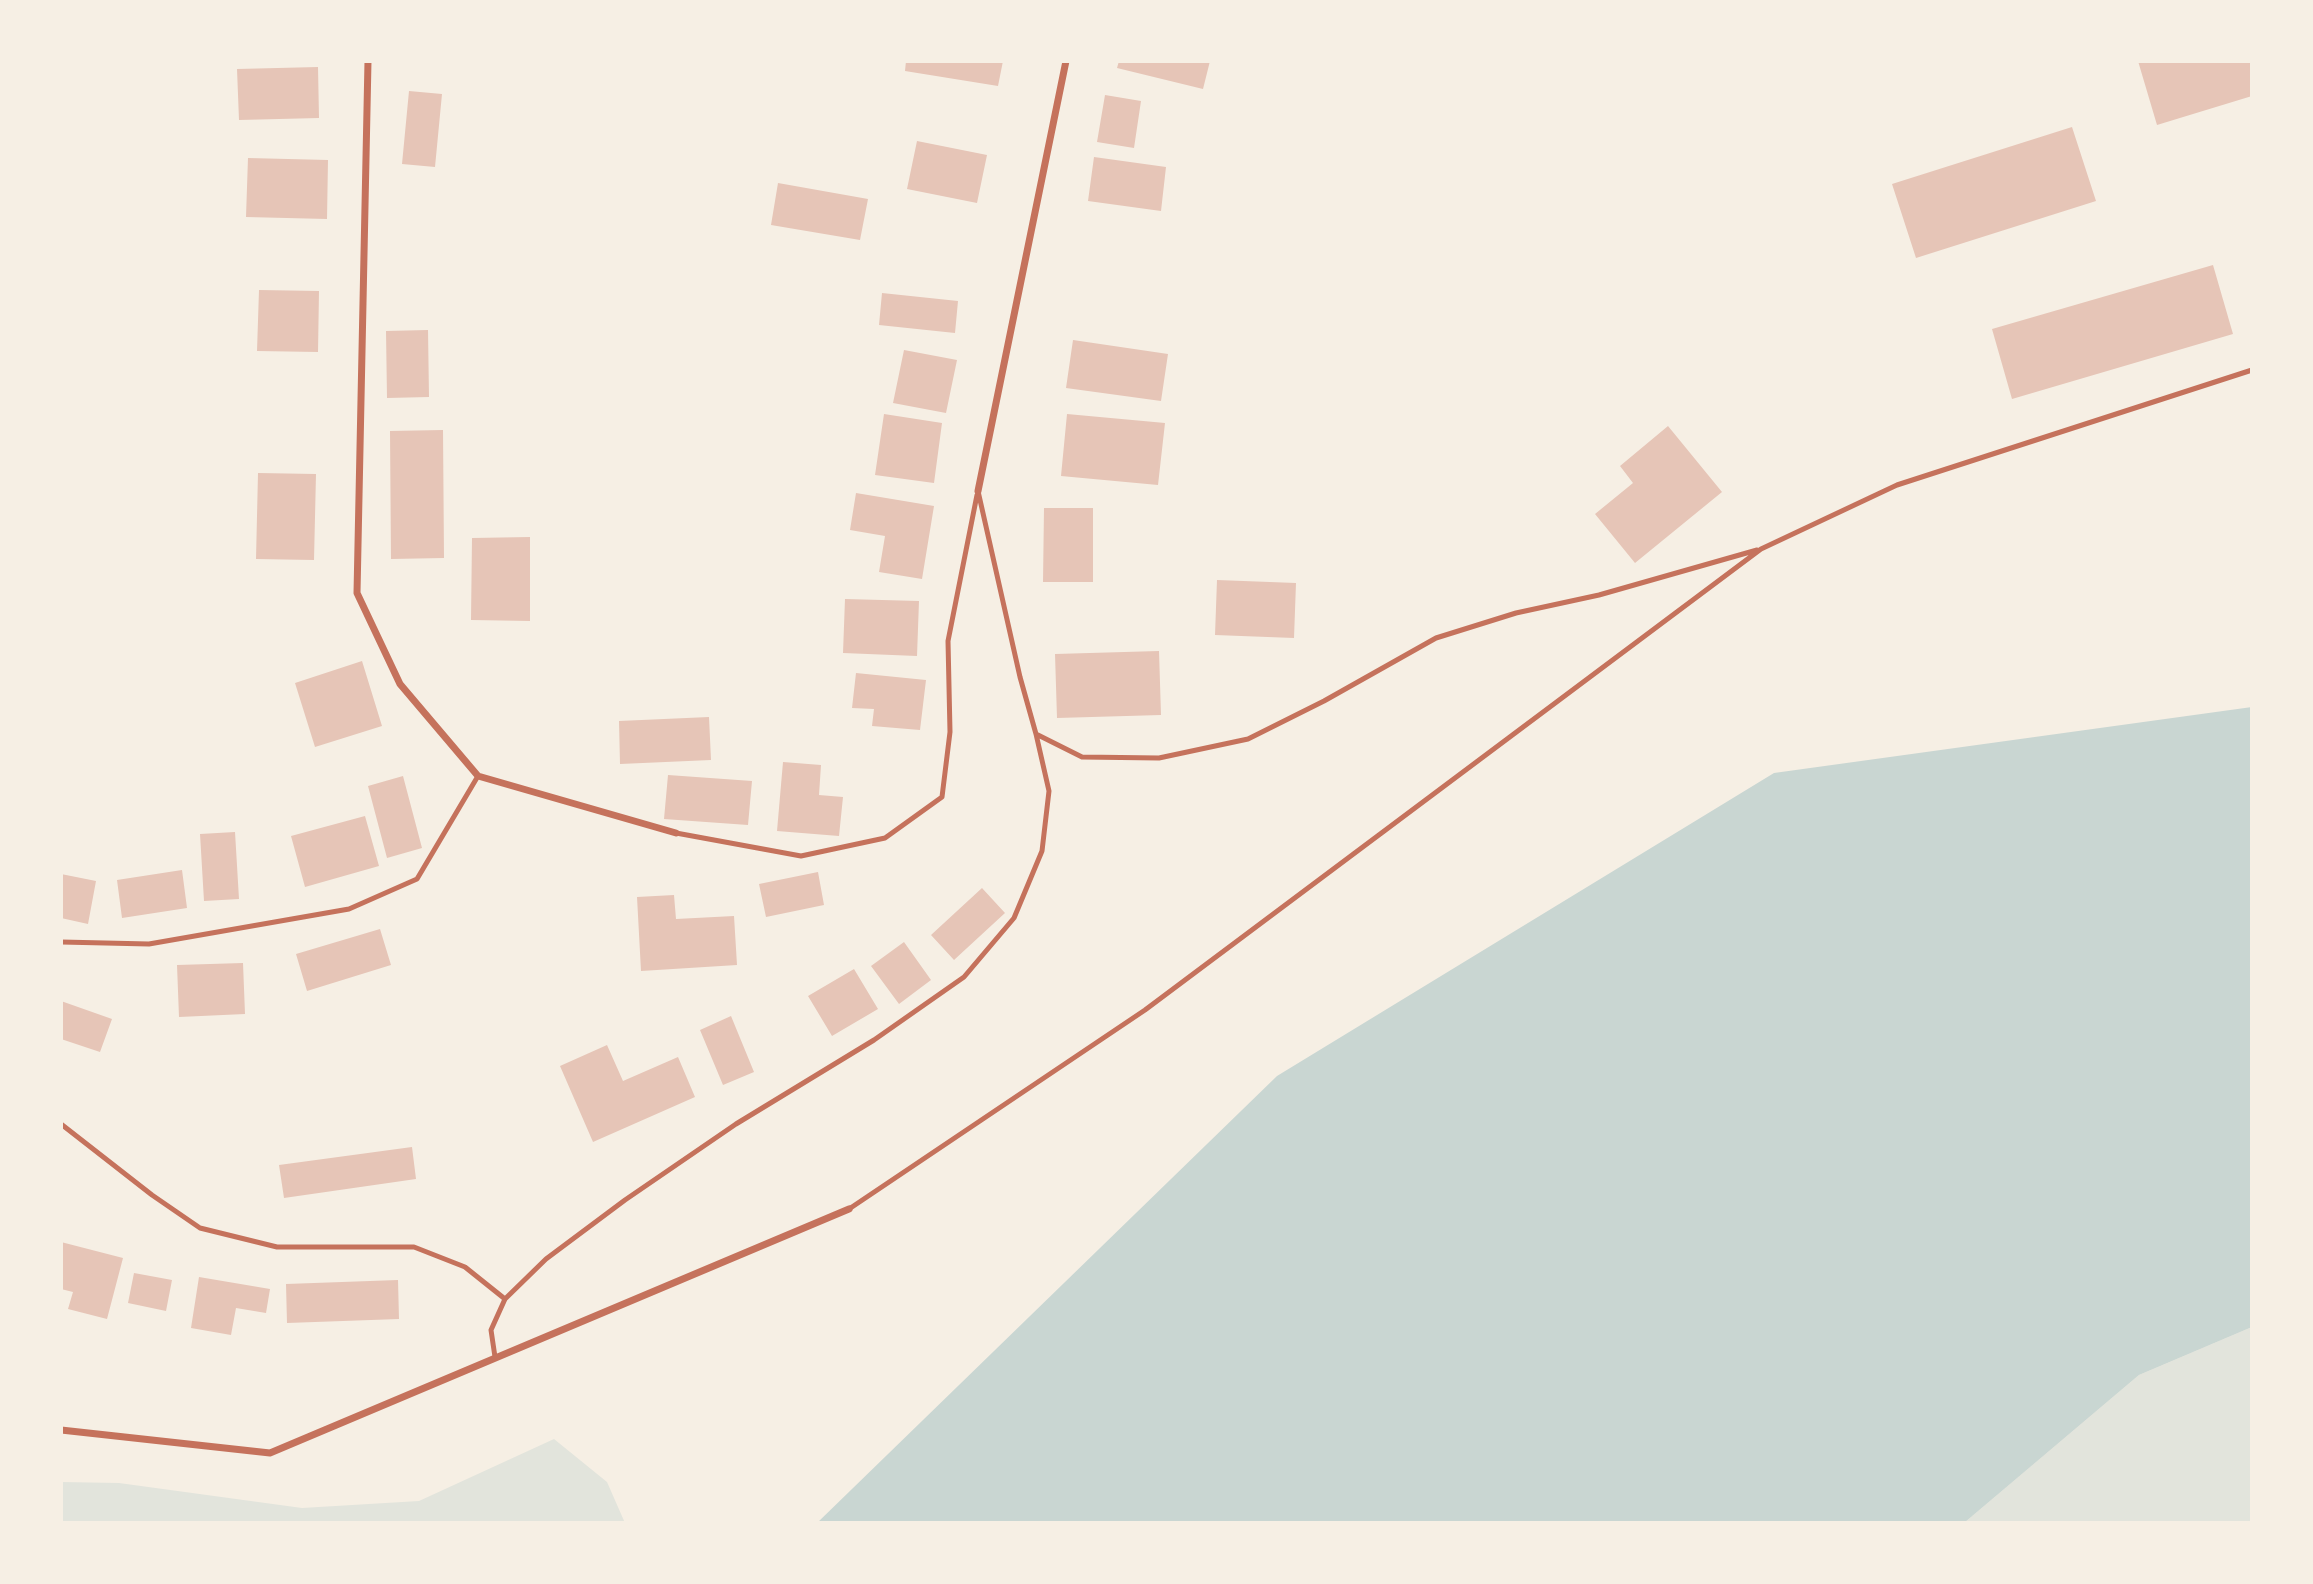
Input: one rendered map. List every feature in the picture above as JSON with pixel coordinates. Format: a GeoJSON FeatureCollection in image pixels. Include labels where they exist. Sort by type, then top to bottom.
{"type":"FeatureCollection","features":[{"type":"Feature","properties":{"kind":"street"},"geometry":{"type":"LineString","coordinates":[[368,61],[357,593],[400,684],[478,776],[676,833]]}},
{"type":"Feature","properties":{"kind":"street"},"geometry":{"type":"LineString","coordinates":[[978,491],[1066,61]]}},
{"type":"Feature","properties":{"kind":"street"},"geometry":{"type":"LineString","coordinates":[[61,1430],[270,1453],[849,1209]]}},
{"type":"Feature","properties":{"kind":"lane"},"geometry":{"type":"LineString","coordinates":[[1036,734],[1082,757],[1159,758],[1248,739],[1324,701],[1436,638],[1516,612],[1599,594],[1760,549],[1897,485],[2252,370]]}},
{"type":"Feature","properties":{"kind":"lane"},"geometry":{"type":"LineString","coordinates":[[495,1357],[491,1330],[505,1299],[546,1259],[625,1200],[736,1124],[874,1040],[964,977],[1014,918],[1042,851],[1049,791],[978,491]]}},
{"type":"Feature","properties":{"kind":"lane"},"geometry":{"type":"LineString","coordinates":[[676,833],[801,856],[885,838],[942,797],[950,733],[948,641],[978,491]]}},
{"type":"Feature","properties":{"kind":"lane"},"geometry":{"type":"LineString","coordinates":[[849,1209],[1145,1010],[1760,549]]}},
{"type":"Feature","properties":{"kind":"lane"},"geometry":{"type":"LineString","coordinates":[[61,942],[149,944],[349,909],[417,879],[478,776]]}},
{"type":"Feature","properties":{"kind":"lane"},"geometry":{"type":"LineString","coordinates":[[61,1124],[152,1195],[200,1228],[277,1247],[414,1247],[465,1267],[505,1299]]}},
{"type":"Feature","properties":{"kind":"shaded area"},"geometry":{"type":"Polygon","coordinates":[[[2252,707],[2252,1327],[2139,1375],[1964,1523],[817,1523],[1277,1076],[1774,773],[2252,707]]]}},
{"type":"Feature","properties":{"kind":"shaded area"},"geometry":{"type":"Polygon","coordinates":[[[2252,1327],[2252,1523],[1964,1523],[2139,1375],[2252,1327]]]}},
{"type":"Feature","properties":{"kind":"shaded area"},"geometry":{"type":"Polygon","coordinates":[[[554,1439],[607,1482],[625,1523],[61,1523],[61,1482],[119,1483],[302,1508],[419,1501],[554,1439]]]}},
{"type":"Feature","properties":{"kind":"building"},"geometry":{"type":"Polygon","coordinates":[[[906,61],[1003,61],[998,86],[905,71],[906,61]]]}},
{"type":"Feature","properties":{"kind":"building"},"geometry":{"type":"Polygon","coordinates":[[[1119,61],[1210,61],[1203,89],[1117,68],[1119,61]]]}},
{"type":"Feature","properties":{"kind":"building"},"geometry":{"type":"Polygon","coordinates":[[[2138,61],[2252,61],[2252,96],[2157,125],[2138,61]]]}},
{"type":"Feature","properties":{"kind":"building"},"geometry":{"type":"Polygon","coordinates":[[[318,67],[319,118],[239,120],[237,69],[318,67]]]}},
{"type":"Feature","properties":{"kind":"building"},"geometry":{"type":"Polygon","coordinates":[[[409,91],[442,94],[435,167],[402,164],[409,91]]]}},
{"type":"Feature","properties":{"kind":"building"},"geometry":{"type":"Polygon","coordinates":[[[1105,95],[1141,101],[1134,148],[1097,142],[1105,95]]]}},
{"type":"Feature","properties":{"kind":"building"},"geometry":{"type":"Polygon","coordinates":[[[2072,127],[2096,201],[1916,258],[1892,184],[2072,127]]]}},
{"type":"Feature","properties":{"kind":"building"},"geometry":{"type":"Polygon","coordinates":[[[917,141],[987,155],[977,203],[907,189],[917,141]]]}},
{"type":"Feature","properties":{"kind":"building"},"geometry":{"type":"Polygon","coordinates":[[[1094,157],[1166,167],[1161,211],[1088,201],[1094,157]]]}},
{"type":"Feature","properties":{"kind":"building"},"geometry":{"type":"Polygon","coordinates":[[[248,158],[328,160],[327,219],[246,217],[248,158]]]}},
{"type":"Feature","properties":{"kind":"building"},"geometry":{"type":"Polygon","coordinates":[[[778,183],[868,199],[860,240],[771,225],[778,183]]]}},
{"type":"Feature","properties":{"kind":"building"},"geometry":{"type":"Polygon","coordinates":[[[2213,265],[2233,334],[2012,399],[1992,329],[2213,265]]]}},
{"type":"Feature","properties":{"kind":"building"},"geometry":{"type":"Polygon","coordinates":[[[259,290],[319,291],[318,352],[257,351],[259,290]]]}},
{"type":"Feature","properties":{"kind":"building"},"geometry":{"type":"Polygon","coordinates":[[[882,293],[958,301],[955,333],[879,325],[882,293]]]}},
{"type":"Feature","properties":{"kind":"building"},"geometry":{"type":"Polygon","coordinates":[[[428,330],[429,397],[387,398],[386,331],[428,330]]]}},
{"type":"Feature","properties":{"kind":"building"},"geometry":{"type":"Polygon","coordinates":[[[1073,340],[1168,354],[1161,401],[1066,388],[1073,340]]]}},
{"type":"Feature","properties":{"kind":"building"},"geometry":{"type":"Polygon","coordinates":[[[904,350],[957,360],[946,413],[893,403],[904,350]]]}},
{"type":"Feature","properties":{"kind":"building"},"geometry":{"type":"Polygon","coordinates":[[[884,414],[942,423],[934,483],[875,475],[884,414]]]}},
{"type":"Feature","properties":{"kind":"building"},"geometry":{"type":"Polygon","coordinates":[[[1067,414],[1165,423],[1158,485],[1061,476],[1067,414]]]}},
{"type":"Feature","properties":{"kind":"building"},"geometry":{"type":"Polygon","coordinates":[[[1668,426],[1722,492],[1635,563],[1595,514],[1633,483],[1620,466],[1668,426]]]}},
{"type":"Feature","properties":{"kind":"building"},"geometry":{"type":"Polygon","coordinates":[[[443,430],[444,558],[391,559],[390,431],[443,430]]]}},
{"type":"Feature","properties":{"kind":"building"},"geometry":{"type":"Polygon","coordinates":[[[258,473],[316,474],[314,560],[256,559],[258,473]]]}},
{"type":"Feature","properties":{"kind":"building"},"geometry":{"type":"Polygon","coordinates":[[[856,493],[934,506],[922,579],[879,572],[885,536],[850,530],[856,493]]]}},
{"type":"Feature","properties":{"kind":"building"},"geometry":{"type":"Polygon","coordinates":[[[1044,508],[1093,508],[1093,582],[1043,582],[1044,508]]]}},
{"type":"Feature","properties":{"kind":"building"},"geometry":{"type":"Polygon","coordinates":[[[530,537],[530,621],[471,620],[472,538],[530,537]]]}},
{"type":"Feature","properties":{"kind":"building"},"geometry":{"type":"Polygon","coordinates":[[[1217,580],[1296,583],[1294,638],[1215,635],[1217,580]]]}},
{"type":"Feature","properties":{"kind":"building"},"geometry":{"type":"Polygon","coordinates":[[[845,599],[919,601],[917,656],[843,653],[845,599]]]}},
{"type":"Feature","properties":{"kind":"building"},"geometry":{"type":"Polygon","coordinates":[[[1159,651],[1161,715],[1057,718],[1055,654],[1159,651]]]}},
{"type":"Feature","properties":{"kind":"building"},"geometry":{"type":"Polygon","coordinates":[[[362,661],[382,726],[315,747],[295,683],[362,661]]]}},
{"type":"Feature","properties":{"kind":"building"},"geometry":{"type":"Polygon","coordinates":[[[856,673],[926,680],[920,730],[872,726],[874,709],[852,708],[856,673]]]}},
{"type":"Feature","properties":{"kind":"building"},"geometry":{"type":"Polygon","coordinates":[[[709,717],[711,760],[620,764],[619,721],[709,717]]]}},
{"type":"Feature","properties":{"kind":"building"},"geometry":{"type":"Polygon","coordinates":[[[783,762],[821,765],[819,795],[843,797],[839,836],[777,831],[783,762]]]}},
{"type":"Feature","properties":{"kind":"building"},"geometry":{"type":"Polygon","coordinates":[[[668,775],[752,781],[748,825],[664,819],[668,775]]]}},
{"type":"Feature","properties":{"kind":"building"},"geometry":{"type":"Polygon","coordinates":[[[403,776],[422,848],[387,858],[368,786],[403,776]]]}},
{"type":"Feature","properties":{"kind":"building"},"geometry":{"type":"Polygon","coordinates":[[[365,816],[379,866],[305,887],[291,836],[365,816]]]}},
{"type":"Feature","properties":{"kind":"building"},"geometry":{"type":"Polygon","coordinates":[[[235,832],[239,899],[204,901],[200,834],[235,832]]]}},
{"type":"Feature","properties":{"kind":"building"},"geometry":{"type":"Polygon","coordinates":[[[182,870],[187,908],[122,918],[117,880],[182,870]]]}},
{"type":"Feature","properties":{"kind":"building"},"geometry":{"type":"Polygon","coordinates":[[[818,872],[824,905],[766,917],[759,884],[818,872]]]}},
{"type":"Feature","properties":{"kind":"building"},"geometry":{"type":"Polygon","coordinates":[[[61,874],[96,881],[88,924],[61,918],[61,874]]]}},
{"type":"Feature","properties":{"kind":"building"},"geometry":{"type":"Polygon","coordinates":[[[982,888],[1005,913],[954,960],[931,935],[982,888]]]}},
{"type":"Feature","properties":{"kind":"building"},"geometry":{"type":"Polygon","coordinates":[[[674,895],[676,919],[734,916],[737,965],[641,971],[637,897],[674,895]]]}},
{"type":"Feature","properties":{"kind":"building"},"geometry":{"type":"Polygon","coordinates":[[[380,929],[391,965],[307,991],[296,954],[380,929]]]}},
{"type":"Feature","properties":{"kind":"building"},"geometry":{"type":"Polygon","coordinates":[[[904,942],[931,980],[899,1004],[871,966],[904,942]]]}},
{"type":"Feature","properties":{"kind":"building"},"geometry":{"type":"Polygon","coordinates":[[[243,963],[245,1014],[179,1017],[177,965],[243,963]]]}},
{"type":"Feature","properties":{"kind":"building"},"geometry":{"type":"Polygon","coordinates":[[[854,969],[878,1009],[832,1036],[808,996],[854,969]]]}},
{"type":"Feature","properties":{"kind":"building"},"geometry":{"type":"Polygon","coordinates":[[[61,1001],[112,1019],[100,1052],[61,1039],[61,1001]]]}},
{"type":"Feature","properties":{"kind":"building"},"geometry":{"type":"Polygon","coordinates":[[[731,1016],[754,1072],[723,1085],[700,1030],[731,1016]]]}},
{"type":"Feature","properties":{"kind":"building"},"geometry":{"type":"Polygon","coordinates":[[[607,1045],[623,1081],[678,1057],[695,1097],[593,1142],[560,1066],[607,1045]]]}},
{"type":"Feature","properties":{"kind":"building"},"geometry":{"type":"Polygon","coordinates":[[[412,1147],[416,1179],[284,1198],[279,1165],[412,1147]]]}},
{"type":"Feature","properties":{"kind":"building"},"geometry":{"type":"Polygon","coordinates":[[[61,1242],[123,1258],[107,1319],[68,1309],[73,1292],[61,1289],[61,1242]]]}},
{"type":"Feature","properties":{"kind":"building"},"geometry":{"type":"Polygon","coordinates":[[[134,1273],[172,1280],[166,1311],[128,1303],[134,1273]]]}},
{"type":"Feature","properties":{"kind":"building"},"geometry":{"type":"Polygon","coordinates":[[[199,1277],[270,1289],[266,1313],[236,1308],[231,1335],[191,1328],[199,1277]]]}},
{"type":"Feature","properties":{"kind":"building"},"geometry":{"type":"Polygon","coordinates":[[[398,1280],[399,1319],[287,1323],[286,1284],[398,1280]]]}}]}
